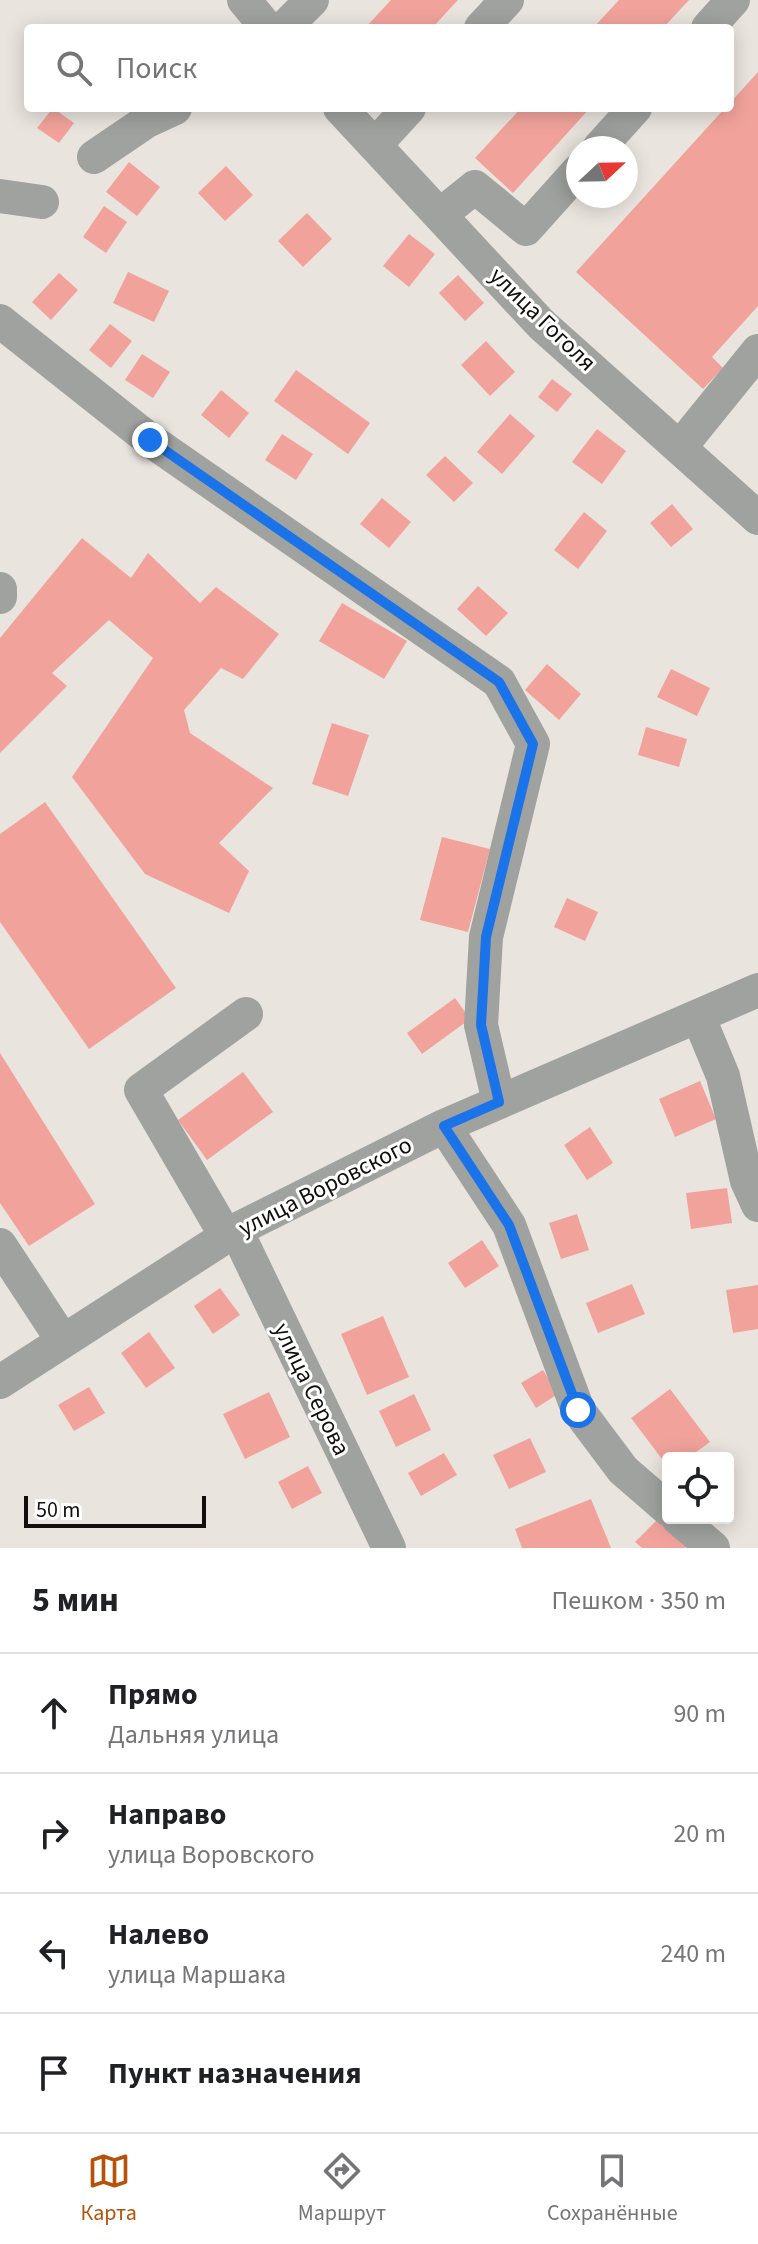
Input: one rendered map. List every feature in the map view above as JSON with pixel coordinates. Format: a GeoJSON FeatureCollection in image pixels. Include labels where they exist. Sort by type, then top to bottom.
{"type":"FeatureCollection","features":[{"type":"Feature","properties":{"kind":"street"},"geometry":{"type":"LineString","coordinates":[[244,0],[264,24]]}},
{"type":"Feature","properties":{"kind":"street"},"geometry":{"type":"LineString","coordinates":[[288,24],[312,0]]}},
{"type":"Feature","properties":{"kind":"street"},"geometry":{"type":"LineString","coordinates":[[485,24],[507,0]]}},
{"type":"Feature","properties":{"kind":"street"},"geometry":{"type":"LineString","coordinates":[[712,24],[733,0]]}},
{"type":"Feature","properties":{"kind":"street"},"geometry":{"type":"LineString","coordinates":[[94,157],[147,121],[166,112]]}},
{"type":"Feature","properties":{"kind":"street","name":"улица Гоголя"},"geometry":{"type":"LineString","coordinates":[[344,112],[541,324],[758,518]]}},
{"type":"Feature","properties":{"kind":"street"},"geometry":{"type":"LineString","coordinates":[[375,145],[405,112]]}},
{"type":"Feature","properties":{"kind":"street"},"geometry":{"type":"LineString","coordinates":[[610,136],[631,112]]}},
{"type":"Feature","properties":{"kind":"street"},"geometry":{"type":"LineString","coordinates":[[440,215],[475,187],[526,229],[566,184]]}},
{"type":"Feature","properties":{"kind":"street"},"geometry":{"type":"LineString","coordinates":[[0,196],[42,202]]}},
{"type":"Feature","properties":{"kind":"street"},"geometry":{"type":"LineString","coordinates":[[0,321],[150,440],[499,682],[533,744],[486,937],[481,1025],[499,1102]]}},
{"type":"Feature","properties":{"kind":"street"},"geometry":{"type":"LineString","coordinates":[[681,446],[758,351]]}},
{"type":"Feature","properties":{"kind":"street"},"geometry":{"type":"LineString","coordinates":[[0,589],[0,597]]}},
{"type":"Feature","properties":{"kind":"street","name":"улица Воровского"},"geometry":{"type":"LineString","coordinates":[[0,1382],[231,1233],[444,1126],[758,990]]}},
{"type":"Feature","properties":{"kind":"street","name":"улица Серова"},"geometry":{"type":"LineString","coordinates":[[246,1014],[141,1090],[231,1233],[389,1548]]}},
{"type":"Feature","properties":{"kind":"street"},"geometry":{"type":"LineString","coordinates":[[699,1018],[723,1076],[747,1181],[758,1205]]}},
{"type":"Feature","properties":{"kind":"street"},"geometry":{"type":"LineString","coordinates":[[444,1126],[509,1225],[578,1410],[623,1470],[662,1504]]}},
{"type":"Feature","properties":{"kind":"street"},"geometry":{"type":"LineString","coordinates":[[0,1245],[63,1341]]}},
{"type":"Feature","properties":{"kind":"street"},"geometry":{"type":"LineString","coordinates":[[685,1524],[713,1548]]}},
{"type":"Feature","properties":{"kind":"building"},"geometry":{"type":"Polygon","coordinates":[[[391,0],[458,0],[436,24],[369,24],[391,0]]]}},
{"type":"Feature","properties":{"kind":"building"},"geometry":{"type":"Polygon","coordinates":[[[619,0],[689,0],[667,24],[597,24],[619,0]]]}},
{"type":"Feature","properties":{"kind":"building"},"geometry":{"type":"Polygon","coordinates":[[[758,72],[758,306],[712,357],[723,368],[703,389],[576,272],[634,208],[638,208],[638,204],[721,112],[734,112],[734,99],[758,72]]]}},
{"type":"Feature","properties":{"kind":"building"},"geometry":{"type":"Polygon","coordinates":[[[50,112],[59,112],[74,123],[59,143],[37,128],[50,112]]]}},
{"type":"Feature","properties":{"kind":"building"},"geometry":{"type":"Polygon","coordinates":[[[517,112],[586,112],[513,193],[475,158],[517,112]]]}},
{"type":"Feature","properties":{"kind":"building"},"geometry":{"type":"Polygon","coordinates":[[[129,162],[160,187],[137,216],[106,192],[129,162]]]}},
{"type":"Feature","properties":{"kind":"building"},"geometry":{"type":"Polygon","coordinates":[[[226,166],[253,195],[225,221],[198,193],[226,166]]]}},
{"type":"Feature","properties":{"kind":"building"},"geometry":{"type":"Polygon","coordinates":[[[104,206],[127,222],[106,253],[83,237],[104,206]]]}},
{"type":"Feature","properties":{"kind":"building"},"geometry":{"type":"Polygon","coordinates":[[[307,213],[332,239],[303,267],[278,241],[307,213]]]}},
{"type":"Feature","properties":{"kind":"building"},"geometry":{"type":"Polygon","coordinates":[[[409,234],[435,254],[409,287],[383,266],[409,234]]]}},
{"type":"Feature","properties":{"kind":"building"},"geometry":{"type":"Polygon","coordinates":[[[128,272],[169,291],[154,322],[113,303],[128,272]]]}},
{"type":"Feature","properties":{"kind":"building"},"geometry":{"type":"Polygon","coordinates":[[[59,273],[78,290],[51,320],[32,302],[59,273]]]}},
{"type":"Feature","properties":{"kind":"building"},"geometry":{"type":"Polygon","coordinates":[[[458,275],[484,303],[465,321],[439,293],[458,275]]]}},
{"type":"Feature","properties":{"kind":"building"},"geometry":{"type":"Polygon","coordinates":[[[110,324],[132,341],[111,368],[89,350],[110,324]]]}},
{"type":"Feature","properties":{"kind":"building"},"geometry":{"type":"Polygon","coordinates":[[[486,341],[515,372],[490,396],[461,365],[486,341]]]}},
{"type":"Feature","properties":{"kind":"building"},"geometry":{"type":"Polygon","coordinates":[[[142,354],[170,372],[153,398],[125,380],[142,354]]]}},
{"type":"Feature","properties":{"kind":"building"},"geometry":{"type":"Polygon","coordinates":[[[296,370],[370,423],[348,454],[274,401],[296,370]]]}},
{"type":"Feature","properties":{"kind":"building"},"geometry":{"type":"Polygon","coordinates":[[[552,379],[572,394],[557,412],[538,397],[552,379]]]}},
{"type":"Feature","properties":{"kind":"building"},"geometry":{"type":"Polygon","coordinates":[[[221,390],[249,413],[229,438],[201,415],[221,390]]]}},
{"type":"Feature","properties":{"kind":"building"},"geometry":{"type":"Polygon","coordinates":[[[510,414],[535,436],[502,474],[477,452],[510,414]]]}},
{"type":"Feature","properties":{"kind":"building"},"geometry":{"type":"Polygon","coordinates":[[[597,429],[626,451],[602,484],[572,462],[597,429]]]}},
{"type":"Feature","properties":{"kind":"building"},"geometry":{"type":"Polygon","coordinates":[[[282,434],[313,454],[296,480],[265,460],[282,434]]]}},
{"type":"Feature","properties":{"kind":"building"},"geometry":{"type":"Polygon","coordinates":[[[445,456],[473,483],[454,502],[426,475],[445,456]]]}},
{"type":"Feature","properties":{"kind":"building"},"geometry":{"type":"Polygon","coordinates":[[[382,498],[411,522],[389,548],[360,524],[382,498]]]}},
{"type":"Feature","properties":{"kind":"building"},"geometry":{"type":"Polygon","coordinates":[[[672,504],[693,529],[671,547],[650,523],[672,504]]]}},
{"type":"Feature","properties":{"kind":"building"},"geometry":{"type":"Polygon","coordinates":[[[584,512],[607,531],[578,569],[554,550],[584,512]]]}},
{"type":"Feature","properties":{"kind":"building"},"geometry":{"type":"Polygon","coordinates":[[[82,538],[131,578],[148,553],[200,603],[216,587],[279,634],[243,679],[221,668],[184,710],[190,733],[273,788],[219,843],[249,871],[229,913],[145,874],[72,777],[153,658],[109,620],[52,673],[67,686],[0,753],[0,638],[82,538]]]}},
{"type":"Feature","properties":{"kind":"building"},"geometry":{"type":"Polygon","coordinates":[[[478,586],[508,613],[486,636],[457,609],[478,586]]]}},
{"type":"Feature","properties":{"kind":"building"},"geometry":{"type":"Polygon","coordinates":[[[342,603],[407,641],[384,679],[319,641],[342,603]]]}},
{"type":"Feature","properties":{"kind":"building"},"geometry":{"type":"Polygon","coordinates":[[[547,664],[581,694],[559,720],[525,690],[547,664]]]}},
{"type":"Feature","properties":{"kind":"building"},"geometry":{"type":"Polygon","coordinates":[[[671,669],[710,688],[697,716],[657,697],[671,669]]]}},
{"type":"Feature","properties":{"kind":"building"},"geometry":{"type":"Polygon","coordinates":[[[332,723],[369,735],[348,796],[312,784],[332,723]]]}},
{"type":"Feature","properties":{"kind":"building"},"geometry":{"type":"Polygon","coordinates":[[[646,727],[687,739],[679,767],[638,755],[646,727]]]}},
{"type":"Feature","properties":{"kind":"building"},"geometry":{"type":"Polygon","coordinates":[[[45,802],[176,988],[89,1049],[0,922],[0,834],[45,802]]]}},
{"type":"Feature","properties":{"kind":"building"},"geometry":{"type":"Polygon","coordinates":[[[442,837],[490,849],[468,932],[420,920],[442,837]]]}},
{"type":"Feature","properties":{"kind":"building"},"geometry":{"type":"Polygon","coordinates":[[[567,898],[598,912],[585,941],[554,927],[567,898]]]}},
{"type":"Feature","properties":{"kind":"building"},"geometry":{"type":"Polygon","coordinates":[[[455,998],[470,1019],[422,1054],[407,1033],[455,998]]]}},
{"type":"Feature","properties":{"kind":"building"},"geometry":{"type":"Polygon","coordinates":[[[0,1053],[95,1204],[29,1246],[0,1203],[0,1053]]]}},
{"type":"Feature","properties":{"kind":"building"},"geometry":{"type":"Polygon","coordinates":[[[243,1072],[273,1112],[207,1160],[178,1120],[243,1072]]]}},
{"type":"Feature","properties":{"kind":"building"},"geometry":{"type":"Polygon","coordinates":[[[700,1081],[716,1119],[675,1137],[659,1099],[700,1081]]]}},
{"type":"Feature","properties":{"kind":"building"},"geometry":{"type":"Polygon","coordinates":[[[590,1127],[613,1163],[587,1180],[564,1145],[590,1127]]]}},
{"type":"Feature","properties":{"kind":"building"},"geometry":{"type":"Polygon","coordinates":[[[727,1188],[732,1223],[691,1229],[686,1193],[727,1188]]]}},
{"type":"Feature","properties":{"kind":"building"},"geometry":{"type":"Polygon","coordinates":[[[577,1214],[589,1250],[561,1259],[549,1223],[577,1214]]]}},
{"type":"Feature","properties":{"kind":"building"},"geometry":{"type":"Polygon","coordinates":[[[482,1240],[499,1266],[465,1288],[448,1263],[482,1240]]]}},
{"type":"Feature","properties":{"kind":"building"},"geometry":{"type":"Polygon","coordinates":[[[632,1284],[645,1314],[598,1333],[586,1303],[632,1284]]]}},
{"type":"Feature","properties":{"kind":"building"},"geometry":{"type":"Polygon","coordinates":[[[758,1285],[758,1329],[733,1333],[726,1290],[758,1285]]]}},
{"type":"Feature","properties":{"kind":"building"},"geometry":{"type":"Polygon","coordinates":[[[220,1288],[240,1315],[213,1334],[194,1306],[220,1288]]]}},
{"type":"Feature","properties":{"kind":"building"},"geometry":{"type":"Polygon","coordinates":[[[383,1316],[409,1377],[367,1395],[341,1334],[383,1316]]]}},
{"type":"Feature","properties":{"kind":"building"},"geometry":{"type":"Polygon","coordinates":[[[149,1332],[175,1368],[146,1388],[121,1353],[149,1332]]]}},
{"type":"Feature","properties":{"kind":"building"},"geometry":{"type":"Polygon","coordinates":[[[543,1370],[558,1394],[536,1408],[521,1383],[543,1370]]]}},
{"type":"Feature","properties":{"kind":"building"},"geometry":{"type":"Polygon","coordinates":[[[89,1387],[105,1413],[74,1431],[58,1405],[89,1387]]]}},
{"type":"Feature","properties":{"kind":"building"},"geometry":{"type":"Polygon","coordinates":[[[670,1389],[710,1442],[696,1452],[662,1452],[662,1459],[631,1418],[670,1389]]]}},
{"type":"Feature","properties":{"kind":"building"},"geometry":{"type":"Polygon","coordinates":[[[269,1392],[290,1437],[245,1459],[223,1414],[269,1392]]]}},
{"type":"Feature","properties":{"kind":"building"},"geometry":{"type":"Polygon","coordinates":[[[414,1394],[431,1430],[396,1447],[379,1411],[414,1394]]]}},
{"type":"Feature","properties":{"kind":"building"},"geometry":{"type":"Polygon","coordinates":[[[530,1438],[546,1472],[509,1489],[493,1455],[530,1438]]]}},
{"type":"Feature","properties":{"kind":"building"},"geometry":{"type":"Polygon","coordinates":[[[444,1453],[457,1475],[421,1496],[408,1473],[444,1453]]]}},
{"type":"Feature","properties":{"kind":"building"},"geometry":{"type":"Polygon","coordinates":[[[308,1466],[322,1493],[292,1509],[278,1482],[308,1466]]]}},
{"type":"Feature","properties":{"kind":"building"},"geometry":{"type":"Polygon","coordinates":[[[591,1499],[611,1548],[522,1548],[515,1529],[591,1499]]]}},
{"type":"Feature","properties":{"kind":"building"},"geometry":{"type":"Polygon","coordinates":[[[660,1517],[662,1524],[667,1524],[687,1546],[642,1548],[635,1542],[660,1517]]]}},
{"type":"Feature","properties":{"kind":"route"},"geometry":{"type":"LineString","coordinates":[[150,440],[499,682],[533,744],[486,937],[481,1025],[499,1102],[444,1126],[509,1225],[578,1410]]}}]}
